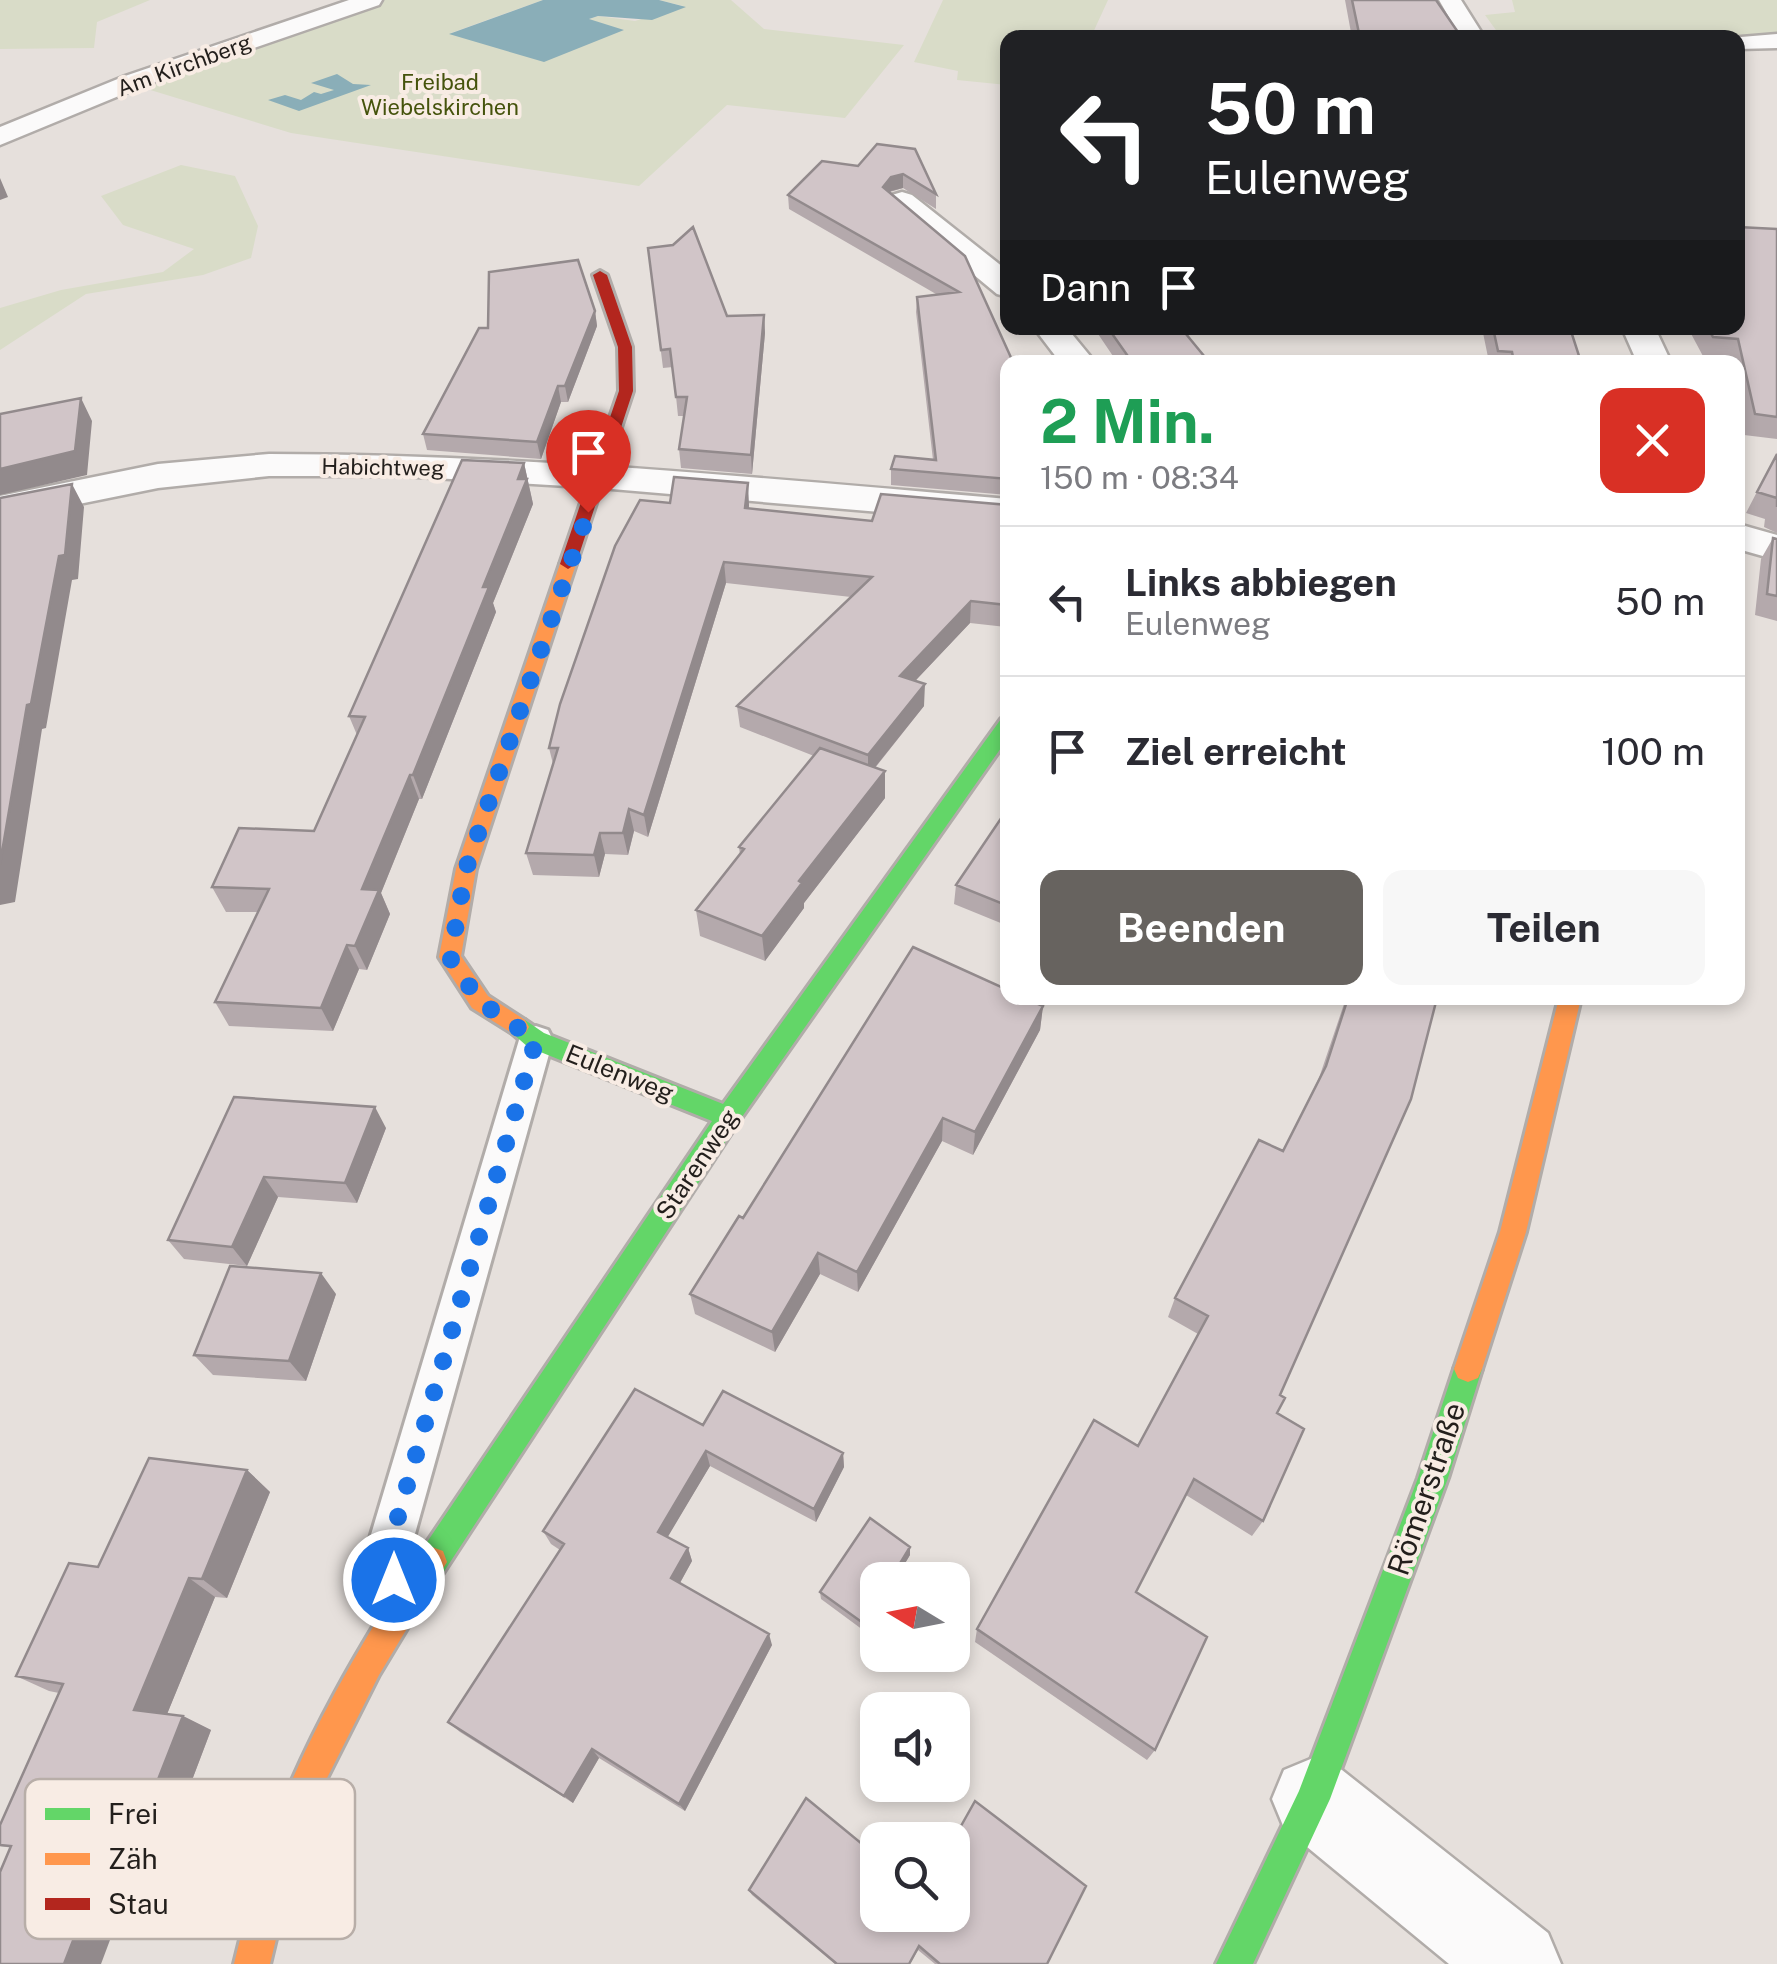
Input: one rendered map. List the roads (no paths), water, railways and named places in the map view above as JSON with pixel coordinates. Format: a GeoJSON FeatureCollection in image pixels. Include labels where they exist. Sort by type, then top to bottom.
{"type":"FeatureCollection","features":[{"type":"Feature","properties":{"kind":"street","name":"Am Kirchberg"},"geometry":{"type":"LineString","coordinates":[[0,137],[134,82],[371,0]]}},
{"type":"Feature","properties":{"kind":"street"},"geometry":{"type":"LineString","coordinates":[[1450,0],[1468,30]]}},
{"type":"Feature","properties":{"kind":"street"},"geometry":{"type":"LineString","coordinates":[[1745,42],[1777,41]]}},
{"type":"Feature","properties":{"kind":"street"},"geometry":{"type":"LineString","coordinates":[[902,201],[1000,280]]}},
{"type":"Feature","properties":{"kind":"street","name":"Eulenweg"},"geometry":{"type":"LineString","coordinates":[[600,275],[626,347],[626,391],[466,869],[450,958],[480,1002],[536,1040],[728,1117]]}},
{"type":"Feature","properties":{"kind":"street"},"geometry":{"type":"LineString","coordinates":[[1056,335],[1072,355]]}},
{"type":"Feature","properties":{"kind":"street","name":"Habichtweg"},"geometry":{"type":"LineString","coordinates":[[0,508],[158,476],[269,465],[400,465],[600,476],[1000,509]]}},
{"type":"Feature","properties":{"kind":"street"},"geometry":{"type":"LineString","coordinates":[[1745,538],[1777,548]]}},
{"type":"Feature","properties":{"kind":"street","name":"Starenweg"},"geometry":{"type":"LineString","coordinates":[[311,1779],[328,1739],[398,1613],[728,1117],[1000,734]]}},
{"type":"Feature","properties":{"kind":"street","name":"Römerstraße"},"geometry":{"type":"LineString","coordinates":[[1234,1964],[1313,1799],[1433,1478],[1507,1251],[1568,1005]]}},
{"type":"Feature","properties":{"kind":"street"},"geometry":{"type":"LineString","coordinates":[[1313,1799],[1517,1964]]}},
{"type":"Feature","properties":{"kind":"street","name":"Starenweg"},"geometry":{"type":"LineString","coordinates":[[252,1964],[258,1939]]}},
{"type":"Feature","properties":{"kind":"lane"},"geometry":{"type":"LineString","coordinates":[[398,1613],[389,1548],[536,1040]]}},
{"type":"Feature","properties":{"kind":"water"},"geometry":{"type":"Polygon","coordinates":[[[543,0],[659,0],[686,7],[652,20],[598,16],[589,19],[624,30],[544,62],[449,34],[543,0]]]}},
{"type":"Feature","properties":{"kind":"water"},"geometry":{"type":"Polygon","coordinates":[[[337,74],[353,84],[371,85],[299,111],[268,100],[285,95],[301,100],[314,92],[334,90],[311,83],[337,74]]]}},
{"type":"Feature","properties":{"kind":"park label","name":"Freibad Wiebelskirchen"},"geometry":{"type":"Point","coordinates":[440,94]}}]}
